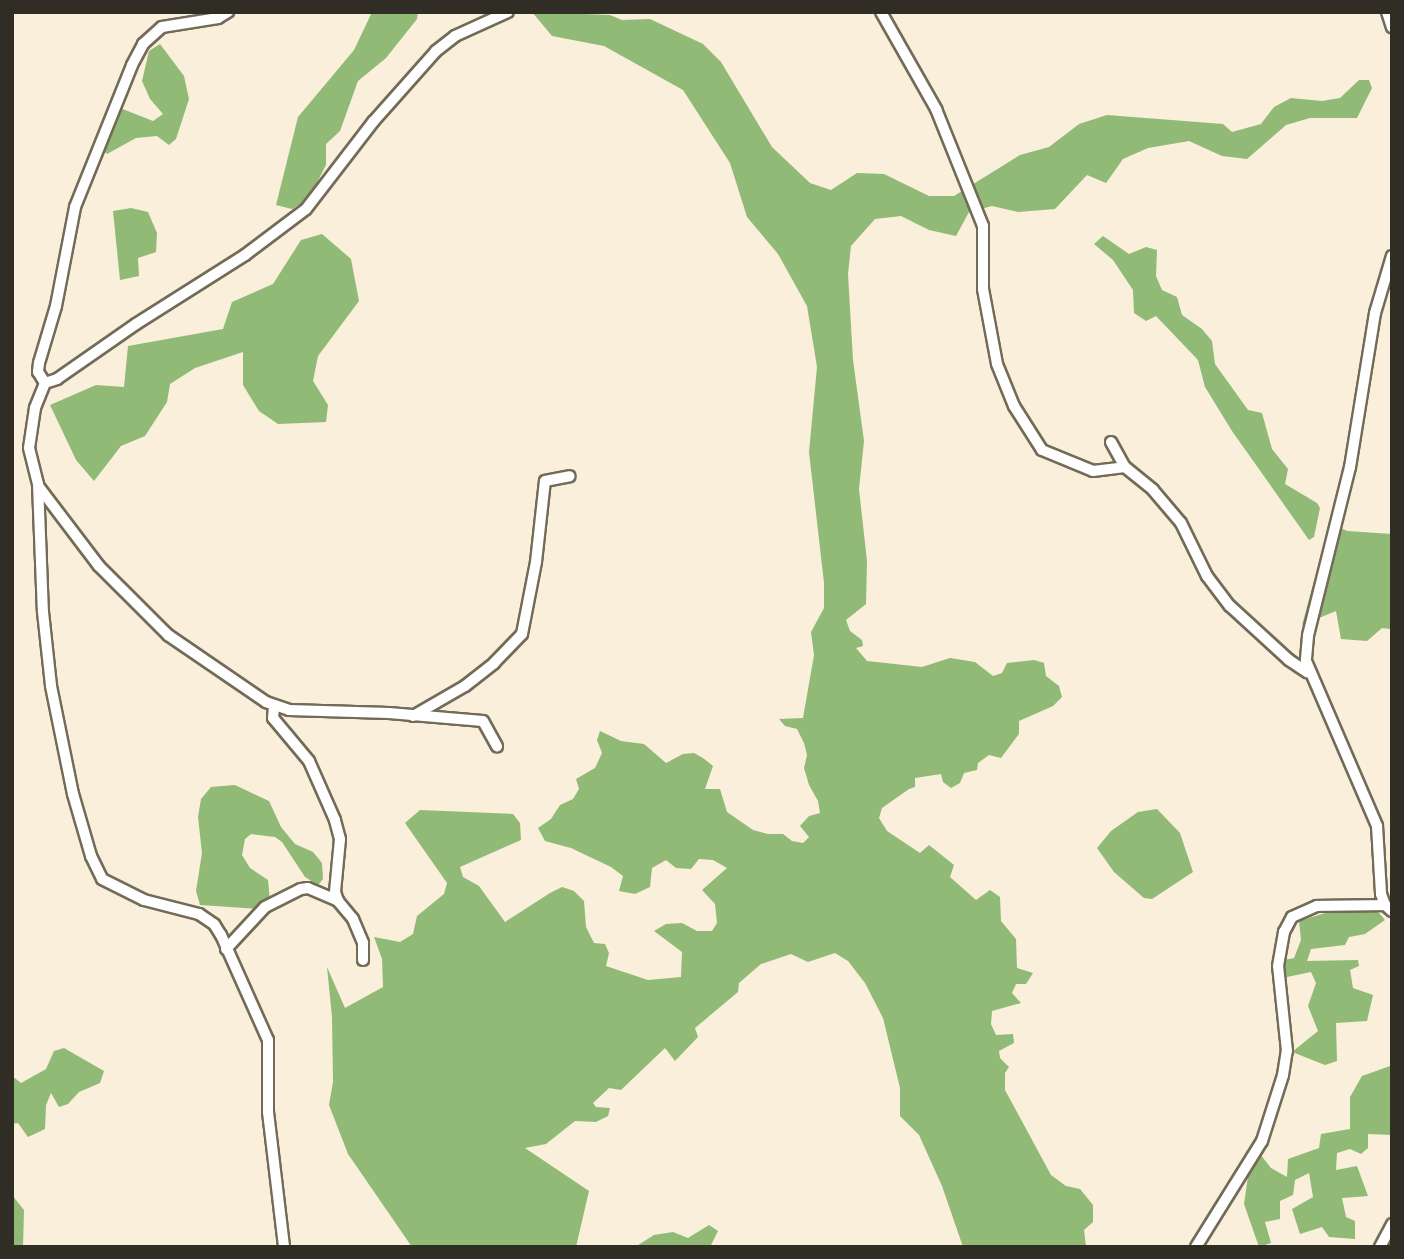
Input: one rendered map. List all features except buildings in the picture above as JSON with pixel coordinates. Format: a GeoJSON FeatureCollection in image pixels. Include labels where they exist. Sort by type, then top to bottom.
{"type":"FeatureCollection","features":[{"type":"Feature","properties":{"kind":"street"},"geometry":{"type":"LineString","coordinates":[[45,383],[38,372],[39,363],[56,306],[75,207],[132,65],[143,44],[162,27],[218,18],[228,12]]}},
{"type":"Feature","properties":{"kind":"street"},"geometry":{"type":"LineString","coordinates":[[45,383],[57,379],[135,324],[245,255],[306,209],[373,122],[436,51],[455,36],[508,12]]}},
{"type":"Feature","properties":{"kind":"street"},"geometry":{"type":"LineString","coordinates":[[881,12],[936,109],[983,226],[983,289],[998,364],[1014,406],[1042,450],[1093,471],[1125,467]]}},
{"type":"Feature","properties":{"kind":"street"},"geometry":{"type":"LineString","coordinates":[[1387,12],[1392,27]]}},
{"type":"Feature","properties":{"kind":"street"},"geometry":{"type":"LineString","coordinates":[[1196,1247],[1262,1141],[1283,1075],[1287,1051],[1278,966],[1284,932],[1292,917],[1317,906],[1388,908],[1380,886],[1377,826],[1309,674],[1306,661],[1308,636],[1350,467],[1369,345],[1392,256]]}},
{"type":"Feature","properties":{"kind":"street"},"geometry":{"type":"LineString","coordinates":[[1383,285],[1392,296]]}},
{"type":"Feature","properties":{"kind":"street"},"geometry":{"type":"LineString","coordinates":[[45,383],[30,430],[29,448],[38,484],[44,631],[51,686],[73,793],[96,869],[102,879],[144,900],[208,919],[221,934],[268,1040],[268,1112],[284,1247]]}},
{"type":"Feature","properties":{"kind":"street"},"geometry":{"type":"LineString","coordinates":[[1111,442],[1125,467],[1153,491],[1181,523],[1207,576],[1230,606],[1289,660],[1309,674]]}},
{"type":"Feature","properties":{"kind":"street"},"geometry":{"type":"LineString","coordinates":[[413,716],[465,686],[494,663],[522,634],[534,573],[545,481],[570,476]]}},
{"type":"Feature","properties":{"kind":"street"},"geometry":{"type":"LineString","coordinates":[[38,484],[58,515],[99,566],[168,635],[274,706],[483,721],[497,747]]}},
{"type":"Feature","properties":{"kind":"street"},"geometry":{"type":"LineString","coordinates":[[274,706],[273,718],[309,761],[335,820],[340,839],[335,892],[338,901],[353,919],[363,943],[363,960]]}},
{"type":"Feature","properties":{"kind":"street"},"geometry":{"type":"LineString","coordinates":[[226,949],[265,907],[302,889],[307,888],[338,901]]}},
{"type":"Feature","properties":{"kind":"street"},"geometry":{"type":"LineString","coordinates":[[1380,1247],[1392,1224]]}},
{"type":"Feature","properties":{"kind":"green space"},"geometry":{"type":"Polygon","coordinates":[[[372,12],[418,12],[417,19],[386,58],[358,81],[340,131],[326,144],[326,165],[309,198],[292,209],[276,205],[298,117],[354,50],[372,12]]]}},
{"type":"Feature","properties":{"kind":"green space"},"geometry":{"type":"Polygon","coordinates":[[[532,12],[610,15],[622,20],[650,19],[703,44],[721,62],[772,147],[810,183],[831,190],[857,173],[884,174],[929,196],[954,196],[1020,155],[1049,147],[1079,124],[1107,115],[1223,124],[1232,132],[1261,124],[1274,107],[1291,98],[1322,101],[1340,98],[1359,80],[1369,80],[1372,88],[1357,118],[1310,118],[1286,125],[1247,159],[1222,156],[1189,141],[1148,148],[1123,159],[1106,183],[1087,175],[1055,209],[1018,212],[992,206],[969,212],[956,236],[929,230],[901,216],[875,219],[851,246],[848,274],[853,360],[864,441],[859,489],[867,561],[866,604],[846,620],[850,631],[862,640],[863,646],[856,648],[867,661],[922,667],[950,658],[975,662],[993,676],[1002,673],[1007,663],[1034,660],[1044,663],[1046,676],[1059,686],[1062,697],[1053,706],[1019,721],[1019,734],[1001,758],[989,755],[978,763],[977,770],[964,773],[960,783],[951,788],[943,782],[941,774],[915,778],[915,787],[882,808],[879,818],[887,831],[920,853],[929,845],[954,865],[950,877],[976,900],[990,890],[1000,897],[1001,921],[1016,939],[1017,968],[1033,973],[1026,984],[1016,984],[1012,993],[1021,1003],[992,1011],[991,1024],[996,1035],[1013,1034],[1014,1043],[999,1051],[1000,1058],[1009,1067],[1005,1073],[1005,1090],[1051,1175],[1066,1186],[1080,1189],[1093,1205],[1093,1222],[1084,1230],[1086,1247],[963,1247],[942,1186],[919,1135],[900,1116],[900,1088],[883,1018],[865,983],[848,961],[835,953],[808,962],[791,954],[761,964],[739,983],[738,992],[695,1028],[698,1037],[675,1061],[665,1048],[621,1090],[609,1088],[593,1103],[596,1107],[610,1108],[608,1116],[596,1122],[575,1121],[546,1144],[525,1148],[589,1191],[576,1247],[412,1247],[348,1154],[329,1105],[333,1082],[332,1017],[327,967],[345,1008],[383,987],[382,959],[374,937],[400,942],[413,934],[417,916],[444,894],[447,883],[405,823],[420,810],[513,814],[520,823],[521,840],[460,867],[463,877],[479,886],[505,922],[562,887],[574,891],[584,901],[586,927],[594,943],[605,944],[609,953],[606,966],[648,980],[681,977],[682,952],[654,931],[666,924],[682,923],[697,931],[712,931],[717,923],[715,904],[702,890],[727,868],[713,860],[699,859],[691,869],[676,868],[666,860],[652,868],[650,887],[635,894],[619,891],[623,876],[611,867],[571,848],[545,841],[538,828],[551,819],[560,805],[573,799],[579,789],[576,779],[595,768],[602,753],[597,740],[600,731],[621,741],[644,744],[666,763],[683,754],[694,753],[703,758],[713,766],[705,789],[720,789],[727,812],[753,830],[783,834],[792,841],[803,843],[809,837],[800,826],[809,816],[820,813],[818,801],[804,768],[807,755],[804,743],[797,729],[785,726],[779,719],[803,718],[814,655],[811,632],[824,608],[824,583],[809,452],[817,367],[807,306],[778,254],[747,217],[730,163],[683,90],[604,46],[552,36],[532,12]]]}},
{"type":"Feature","properties":{"kind":"green space"},"geometry":{"type":"Polygon","coordinates":[[[160,44],[184,76],[189,99],[176,139],[169,145],[157,136],[136,138],[107,154],[101,148],[120,108],[153,121],[163,114],[150,99],[142,81],[149,51],[160,44]]]}},
{"type":"Feature","properties":{"kind":"green space"},"geometry":{"type":"Polygon","coordinates":[[[131,208],[148,212],[157,233],[156,252],[138,258],[139,276],[120,280],[113,211],[131,208]]]}},
{"type":"Feature","properties":{"kind":"green space"},"geometry":{"type":"Polygon","coordinates":[[[322,234],[351,259],[359,301],[318,356],[313,381],[328,405],[326,422],[278,424],[259,411],[243,385],[243,352],[195,368],[170,384],[167,402],[145,436],[121,446],[94,481],[76,460],[50,405],[96,385],[124,387],[128,346],[223,329],[232,302],[273,284],[301,240],[322,234]]]}},
{"type":"Feature","properties":{"kind":"green space"},"geometry":{"type":"Polygon","coordinates":[[[1103,236],[1129,254],[1146,247],[1157,250],[1156,276],[1162,290],[1177,297],[1182,315],[1202,329],[1212,341],[1215,364],[1248,410],[1262,413],[1272,449],[1288,469],[1285,484],[1317,503],[1320,508],[1314,537],[1309,540],[1232,431],[1205,387],[1198,360],[1156,316],[1146,321],[1134,313],[1133,290],[1113,260],[1094,244],[1103,236]]]}},
{"type":"Feature","properties":{"kind":"green space"},"geometry":{"type":"Polygon","coordinates":[[[1330,523],[1347,531],[1392,534],[1392,635],[1390,629],[1382,628],[1367,641],[1341,639],[1336,611],[1302,625],[1330,523]]]}},
{"type":"Feature","properties":{"kind":"green space"},"geometry":{"type":"Polygon","coordinates":[[[235,785],[269,801],[281,827],[295,844],[313,852],[322,863],[323,879],[318,885],[305,877],[282,842],[275,837],[251,834],[245,839],[242,855],[250,868],[268,880],[270,901],[260,909],[200,905],[196,891],[202,853],[198,817],[201,799],[211,787],[235,785]]]}},
{"type":"Feature","properties":{"kind":"green space"},"geometry":{"type":"Polygon","coordinates":[[[1157,809],[1180,833],[1193,872],[1152,899],[1144,898],[1114,872],[1097,848],[1111,831],[1138,812],[1157,809]]]}},
{"type":"Feature","properties":{"kind":"green space"},"geometry":{"type":"Polygon","coordinates":[[[1368,900],[1385,920],[1365,934],[1349,937],[1345,945],[1311,949],[1307,961],[1358,960],[1359,966],[1350,970],[1353,988],[1373,995],[1367,1021],[1336,1023],[1337,1061],[1325,1065],[1292,1052],[1318,1031],[1308,1006],[1316,983],[1311,972],[1282,978],[1280,961],[1294,958],[1301,940],[1299,921],[1368,900]]]}},
{"type":"Feature","properties":{"kind":"green space"},"geometry":{"type":"Polygon","coordinates":[[[64,1048],[104,1071],[100,1083],[79,1092],[68,1104],[59,1107],[51,1093],[46,1105],[45,1129],[28,1137],[18,1123],[12,1124],[12,1076],[21,1083],[46,1069],[54,1051],[64,1048]]]}},
{"type":"Feature","properties":{"kind":"green space"},"geometry":{"type":"Polygon","coordinates":[[[1390,1066],[1392,1135],[1368,1134],[1368,1148],[1361,1154],[1350,1149],[1337,1153],[1336,1170],[1357,1166],[1368,1196],[1342,1198],[1346,1217],[1355,1221],[1355,1239],[1329,1237],[1322,1227],[1300,1234],[1292,1209],[1313,1197],[1309,1173],[1295,1180],[1293,1195],[1280,1201],[1280,1219],[1265,1222],[1271,1243],[1259,1247],[1244,1204],[1248,1176],[1260,1154],[1271,1168],[1287,1177],[1288,1159],[1319,1148],[1321,1134],[1350,1129],[1350,1097],[1362,1076],[1390,1066]]]}},
{"type":"Feature","properties":{"kind":"green space"},"geometry":{"type":"Polygon","coordinates":[[[12,1195],[24,1210],[23,1247],[12,1247],[12,1195]]]}},
{"type":"Feature","properties":{"kind":"green space"},"geometry":{"type":"Polygon","coordinates":[[[709,1225],[718,1231],[710,1247],[635,1247],[654,1235],[673,1232],[688,1238],[709,1225]]]}}]}
